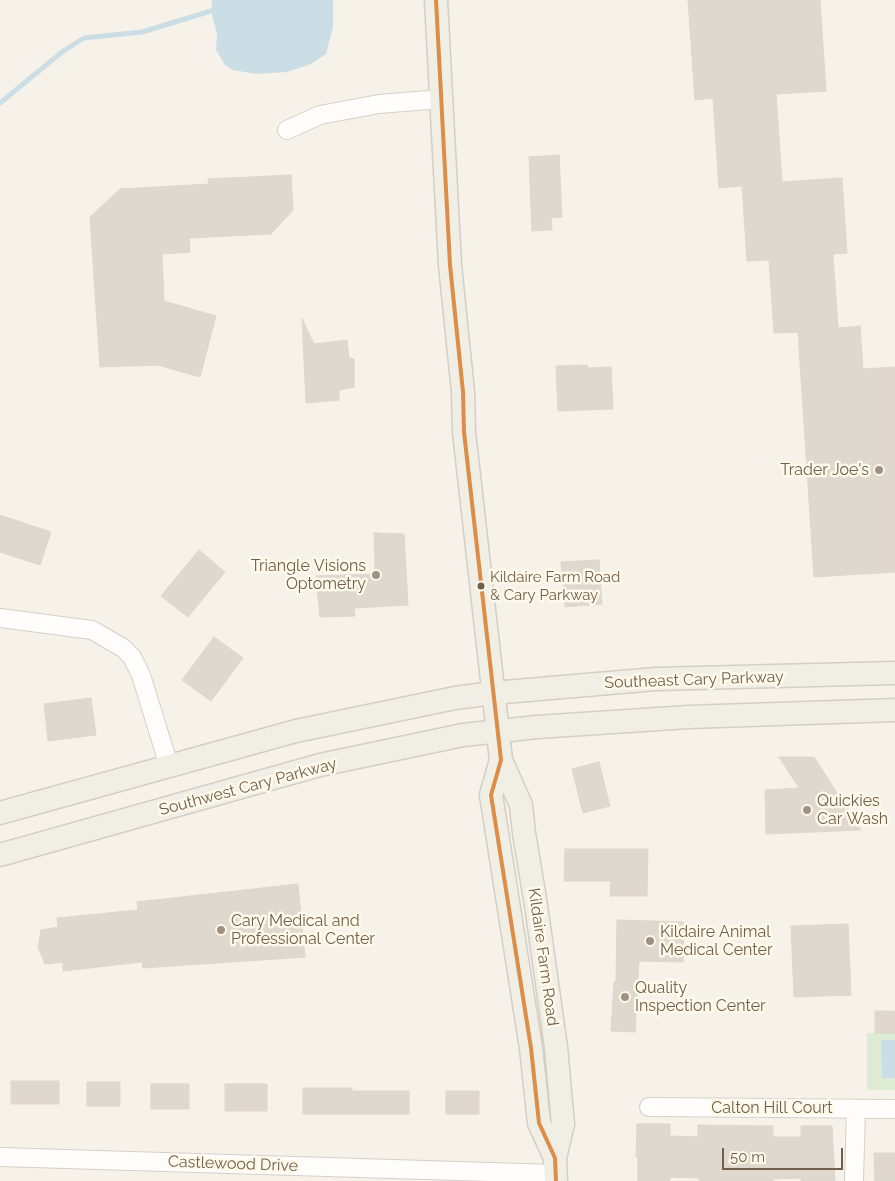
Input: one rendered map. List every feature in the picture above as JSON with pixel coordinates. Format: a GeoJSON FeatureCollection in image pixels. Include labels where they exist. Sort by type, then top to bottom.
{"type":"FeatureCollection","features":[{"type":"Feature","properties":{"kind":"main road","name":"Kildaire Farm Road"},"geometry":{"type":"LineString","coordinates":[[436,0],[450,265],[463,392],[464,432],[502,760],[521,805],[556,1040],[563,1124],[556,1171]]}},
{"type":"Feature","properties":{"kind":"main road","name":"Southeast Cary Parkway"},"geometry":{"type":"LineString","coordinates":[[493,692],[656,679],[895,673]]}},
{"type":"Feature","properties":{"kind":"main road"},"geometry":{"type":"LineString","coordinates":[[0,813],[296,731],[402,708],[493,692]]}},
{"type":"Feature","properties":{"kind":"main road"},"geometry":{"type":"LineString","coordinates":[[498,730],[689,717],[895,710]]}},
{"type":"Feature","properties":{"kind":"main road","name":"Southwest Cary Parkway"},"geometry":{"type":"LineString","coordinates":[[0,855],[320,765],[463,735],[498,730]]}},
{"type":"Feature","properties":{"kind":"street"},"geometry":{"type":"LineString","coordinates":[[287,130],[320,115],[379,104],[441,99]]}},
{"type":"Feature","properties":{"kind":"street"},"geometry":{"type":"LineString","coordinates":[[0,618],[92,630],[123,648],[132,657],[142,675],[169,766]]}},
{"type":"Feature","properties":{"kind":"street","name":"Calton Hill Court"},"geometry":{"type":"LineString","coordinates":[[649,1108],[895,1109]]}},
{"type":"Feature","properties":{"kind":"street"},"geometry":{"type":"LineString","coordinates":[[854,1181],[856,1109]]}},
{"type":"Feature","properties":{"kind":"street","name":"Castlewood Drive"},"geometry":{"type":"LineString","coordinates":[[0,1157],[556,1171]]}},
{"type":"Feature","properties":{"kind":"green space"},"geometry":{"type":"Polygon","coordinates":[[[867,1033],[895,1033],[895,1090],[867,1090],[867,1033]]]}},
{"type":"Feature","properties":{"kind":"shaded area"},"geometry":{"type":"Polygon","coordinates":[[[212,0],[333,0],[333,27],[326,54],[311,64],[287,72],[256,74],[233,70],[225,65],[216,50],[217,35],[211,11],[212,0]]]}},
{"type":"Feature","properties":{"kind":"shaded area"},"geometry":{"type":"Polygon","coordinates":[[[881,1040],[895,1040],[895,1078],[882,1078],[881,1040]]]}},
{"type":"Feature","properties":{"kind":"building"},"geometry":{"type":"Polygon","coordinates":[[[688,0],[820,0],[826,91],[776,94],[782,182],[842,178],[847,253],[833,254],[838,328],[860,326],[863,369],[895,367],[895,572],[814,577],[798,332],[774,333],[769,260],[747,261],[742,186],[719,188],[713,98],[695,100],[688,0]]]}},
{"type":"Feature","properties":{"kind":"building"},"geometry":{"type":"Polygon","coordinates":[[[559,155],[562,217],[551,218],[552,230],[532,231],[529,157],[559,155]]]}},
{"type":"Feature","properties":{"kind":"building"},"geometry":{"type":"Polygon","coordinates":[[[291,175],[293,210],[271,234],[189,238],[190,252],[162,254],[164,301],[216,316],[200,377],[158,365],[100,367],[90,217],[120,189],[209,184],[208,179],[291,175]]]}},
{"type":"Feature","properties":{"kind":"building"},"geometry":{"type":"Polygon","coordinates":[[[302,319],[314,344],[347,340],[349,358],[354,359],[354,387],[339,390],[339,400],[306,403],[302,319]]]}},
{"type":"Feature","properties":{"kind":"building"},"geometry":{"type":"Polygon","coordinates":[[[587,365],[587,368],[611,367],[613,409],[558,411],[556,366],[587,365]]]}},
{"type":"Feature","properties":{"kind":"building"},"geometry":{"type":"Polygon","coordinates":[[[0,515],[51,532],[40,565],[0,552],[0,515]]]}},
{"type":"Feature","properties":{"kind":"building","name":"Triangle Visions Optometry"},"geometry":{"type":"Polygon","coordinates":[[[374,533],[404,534],[408,605],[354,608],[355,616],[320,617],[316,576],[375,574],[374,533]]]}},
{"type":"Feature","properties":{"kind":"building"},"geometry":{"type":"Polygon","coordinates":[[[199,550],[225,572],[188,617],[161,596],[199,550]]]}},
{"type":"Feature","properties":{"kind":"building"},"geometry":{"type":"Polygon","coordinates":[[[599,560],[602,604],[565,607],[561,562],[599,560]]]}},
{"type":"Feature","properties":{"kind":"building"},"geometry":{"type":"Polygon","coordinates":[[[214,637],[243,658],[211,701],[182,680],[214,637]]]}},
{"type":"Feature","properties":{"kind":"building"},"geometry":{"type":"Polygon","coordinates":[[[91,698],[96,735],[48,741],[44,704],[91,698]]]}},
{"type":"Feature","properties":{"kind":"building","name":"Quickies Car Wash"},"geometry":{"type":"Polygon","coordinates":[[[779,757],[814,757],[861,830],[766,834],[765,790],[799,788],[779,757]]]}},
{"type":"Feature","properties":{"kind":"building"},"geometry":{"type":"Polygon","coordinates":[[[599,762],[610,806],[583,813],[572,769],[599,762]]]}},
{"type":"Feature","properties":{"kind":"building"},"geometry":{"type":"Polygon","coordinates":[[[565,849],[648,849],[647,896],[610,896],[611,881],[564,881],[565,849]]]}},
{"type":"Feature","properties":{"kind":"building","name":"Cary Medical and Professional Center"},"geometry":{"type":"Polygon","coordinates":[[[298,884],[305,957],[143,968],[142,962],[63,971],[63,962],[45,964],[38,947],[41,930],[58,927],[57,918],[138,910],[137,902],[298,884]]]}},
{"type":"Feature","properties":{"kind":"building","name":"Kildaire Animal Medical Center"},"geometry":{"type":"Polygon","coordinates":[[[617,920],[684,922],[683,962],[639,961],[635,1032],[611,1031],[614,982],[616,982],[617,920]]]}},
{"type":"Feature","properties":{"kind":"building"},"geometry":{"type":"Polygon","coordinates":[[[848,924],[851,995],[794,997],[791,926],[848,924]]]}},
{"type":"Feature","properties":{"kind":"building"},"geometry":{"type":"Polygon","coordinates":[[[875,1011],[895,1011],[895,1033],[875,1033],[875,1011]]]}},
{"type":"Feature","properties":{"kind":"building"},"geometry":{"type":"Polygon","coordinates":[[[11,1081],[59,1081],[59,1104],[11,1104],[11,1081]]]}},
{"type":"Feature","properties":{"kind":"building"},"geometry":{"type":"Polygon","coordinates":[[[87,1082],[120,1082],[120,1106],[87,1106],[87,1082]]]}},
{"type":"Feature","properties":{"kind":"building"},"geometry":{"type":"Polygon","coordinates":[[[151,1084],[189,1084],[189,1109],[151,1109],[151,1084]]]}},
{"type":"Feature","properties":{"kind":"building"},"geometry":{"type":"Polygon","coordinates":[[[225,1084],[267,1084],[267,1111],[225,1111],[225,1084]]]}},
{"type":"Feature","properties":{"kind":"building"},"geometry":{"type":"Polygon","coordinates":[[[303,1088],[352,1088],[352,1091],[409,1091],[409,1114],[303,1114],[303,1088]]]}},
{"type":"Feature","properties":{"kind":"building"},"geometry":{"type":"Polygon","coordinates":[[[446,1091],[479,1091],[479,1114],[446,1114],[446,1091]]]}},
{"type":"Feature","properties":{"kind":"building"},"geometry":{"type":"Polygon","coordinates":[[[637,1124],[670,1124],[670,1136],[698,1137],[698,1125],[773,1126],[773,1137],[801,1137],[801,1126],[832,1126],[835,1181],[801,1181],[801,1178],[773,1179],[773,1181],[699,1181],[699,1178],[670,1177],[670,1181],[638,1181],[638,1157],[636,1157],[637,1124]]]}},
{"type":"Feature","properties":{"kind":"building"},"geometry":{"type":"Polygon","coordinates":[[[874,1153],[895,1153],[895,1181],[875,1181],[874,1153]]]}},
{"type":"Feature","properties":{"kind":"waterway"},"geometry":{"type":"LineString","coordinates":[[0,103],[62,52],[84,38],[142,32],[211,11]]}},
{"type":"Feature","properties":{"kind":"transit line"},"geometry":{"type":"LineString","coordinates":[[436,0],[450,265],[463,392],[464,432],[501,760],[491,795],[531,1048],[539,1123],[555,1158],[556,1181]]}},
{"type":"Feature","properties":{"kind":"place","name":"Trader Joe's"},"geometry":{"type":"Point","coordinates":[879,470]}},
{"type":"Feature","properties":{"kind":"place","name":"Triangle Visions Optometry"},"geometry":{"type":"Point","coordinates":[376,575]}},
{"type":"Feature","properties":{"kind":"place","name":"Kildaire Farm Road & Cary Parkway"},"geometry":{"type":"Point","coordinates":[481,586]}},
{"type":"Feature","properties":{"kind":"place","name":"Quickies Car Wash"},"geometry":{"type":"Point","coordinates":[807,810]}},
{"type":"Feature","properties":{"kind":"place","name":"Cary Medical and Professional Center"},"geometry":{"type":"Point","coordinates":[221,930]}},
{"type":"Feature","properties":{"kind":"place","name":"Kildaire Animal Medical Center"},"geometry":{"type":"Point","coordinates":[650,941]}},
{"type":"Feature","properties":{"kind":"place","name":"Quality Inspection Center"},"geometry":{"type":"Point","coordinates":[625,997]}}]}
